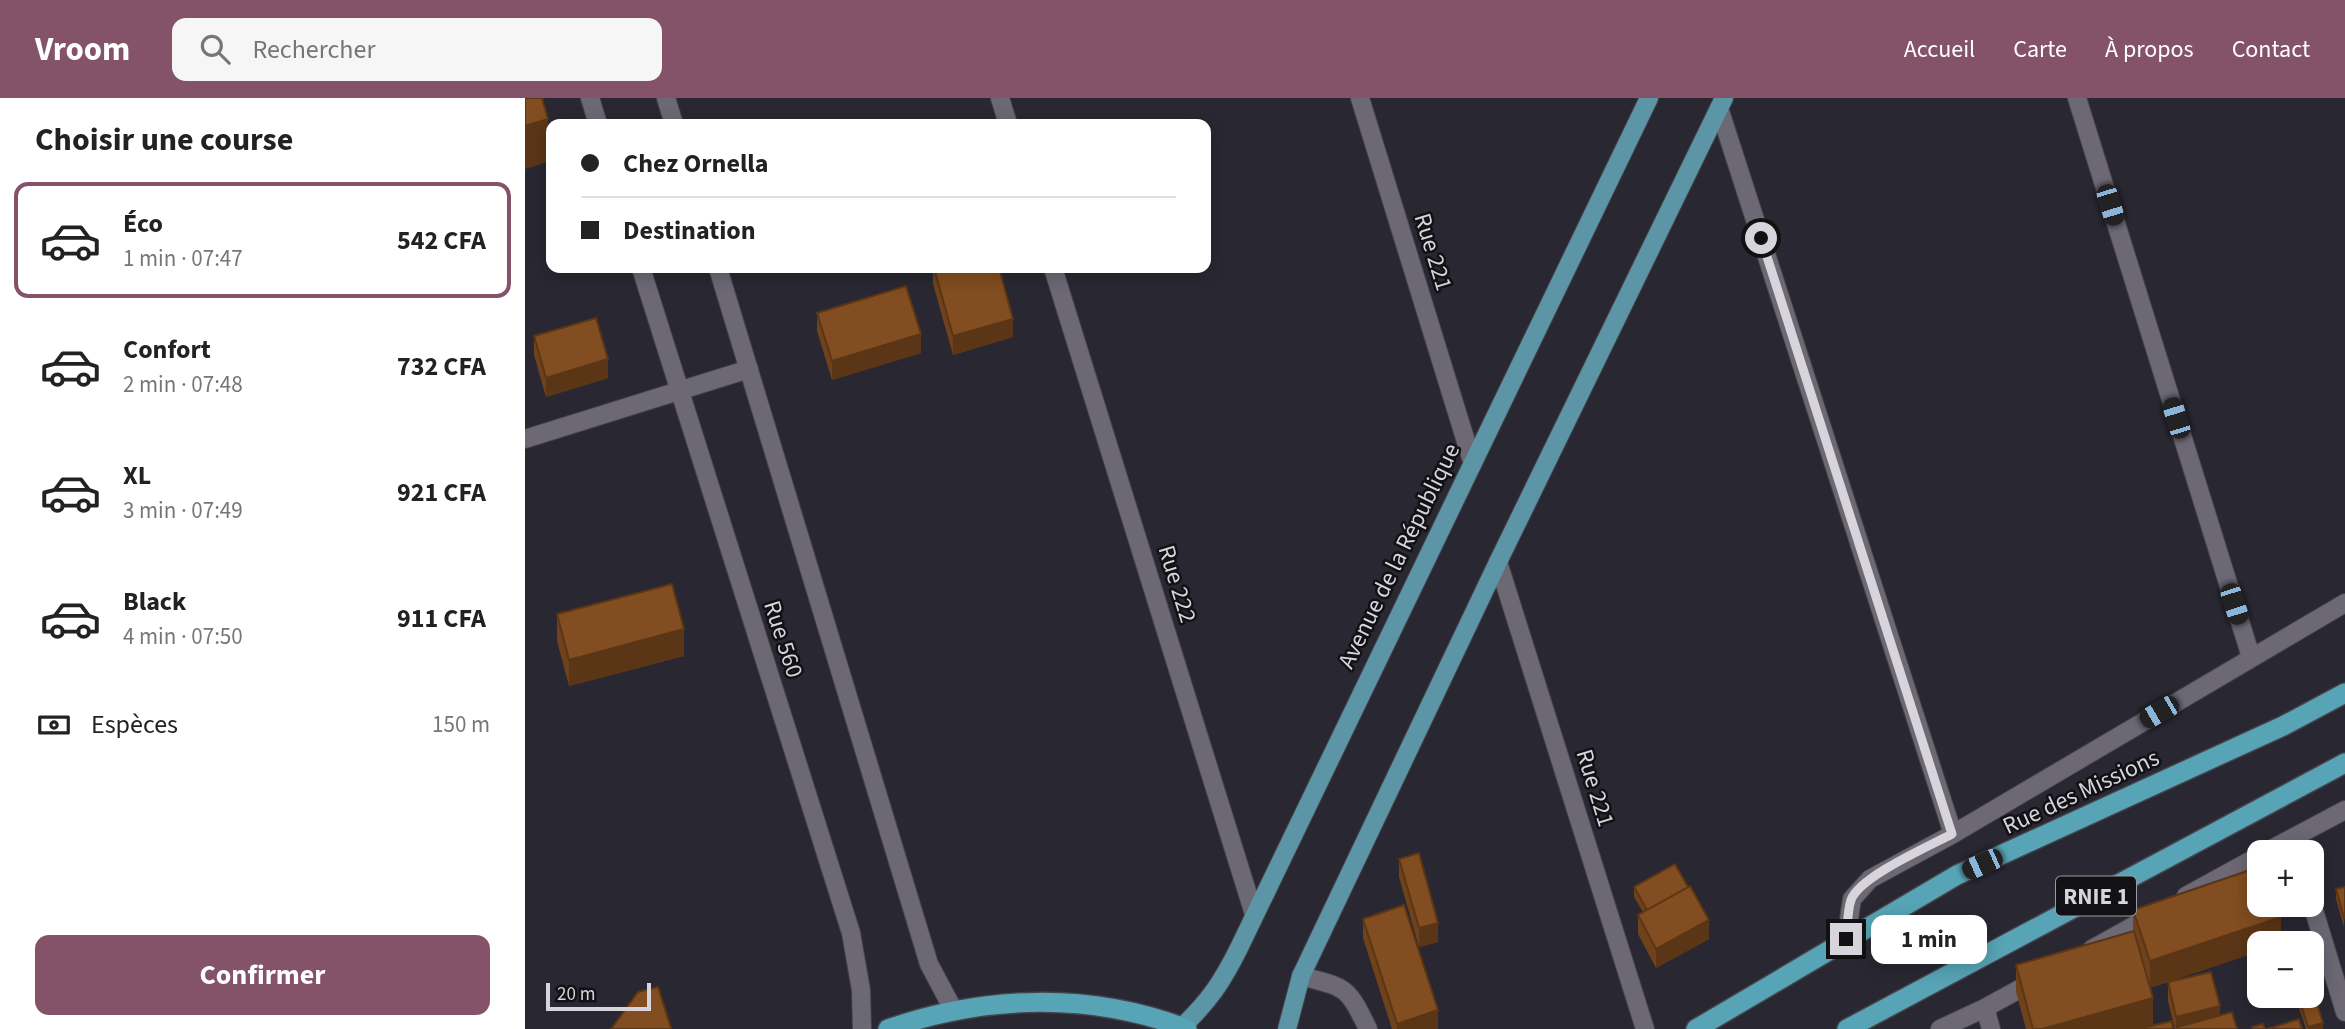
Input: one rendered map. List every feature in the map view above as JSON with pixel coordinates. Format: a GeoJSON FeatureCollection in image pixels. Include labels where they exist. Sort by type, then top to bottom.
{"type":"FeatureCollection","features":[{"type":"Feature","properties":{"kind":"highway","name":"Rue des Missions"},"geometry":{"type":"LineString","coordinates":[[1696,1029],[1957,875],[2283,726],[2345,693]]}},
{"type":"Feature","properties":{"kind":"highway","name":"RNIE 1"},"geometry":{"type":"LineString","coordinates":[[1847,1029],[2345,763]]}},
{"type":"Feature","properties":{"kind":"highway"},"geometry":{"type":"LineString","coordinates":[[888,1029],[954,1011],[1007,1003],[1079,1004],[1131,1012],[1185,1028]]}},
{"type":"Feature","properties":{"kind":"main road","name":"Avenue de la République"},"geometry":{"type":"LineString","coordinates":[[1185,1028],[1220,985],[1649,98]]}},
{"type":"Feature","properties":{"kind":"main road"},"geometry":{"type":"LineString","coordinates":[[1287,1029],[1301,975],[1498,562],[1722,103]]}},
{"type":"Feature","properties":{"kind":"street"},"geometry":{"type":"LineString","coordinates":[[590,98],[596,119]]}},
{"type":"Feature","properties":{"kind":"street"},"geometry":{"type":"LineString","coordinates":[[666,98],[672,119]]}},
{"type":"Feature","properties":{"kind":"street"},"geometry":{"type":"LineString","coordinates":[[1000,98],[1006,119]]}},
{"type":"Feature","properties":{"kind":"street","name":"Rue 221"},"geometry":{"type":"LineString","coordinates":[[1360,98],[1472,461]]}},
{"type":"Feature","properties":{"kind":"street"},"geometry":{"type":"LineString","coordinates":[[2077,98],[2251,657]]}},
{"type":"Feature","properties":{"kind":"street"},"geometry":{"type":"LineString","coordinates":[[1722,103],[1952,834]]}},
{"type":"Feature","properties":{"kind":"street","name":"Rue 560"},"geometry":{"type":"LineString","coordinates":[[643,273],[851,933],[861,990],[862,1029]]}},
{"type":"Feature","properties":{"kind":"street","name":"Rue 560"},"geometry":{"type":"LineString","coordinates":[[720,273],[929,964],[954,1011]]}},
{"type":"Feature","properties":{"kind":"street","name":"Rue 222"},"geometry":{"type":"LineString","coordinates":[[1055,273],[1254,914]]}},
{"type":"Feature","properties":{"kind":"street"},"geometry":{"type":"LineString","coordinates":[[525,439],[749,369]]}},
{"type":"Feature","properties":{"kind":"street","name":"Rue 221"},"geometry":{"type":"LineString","coordinates":[[1498,562],[1645,1029]]}},
{"type":"Feature","properties":{"kind":"street"},"geometry":{"type":"LineString","coordinates":[[1846,939],[1851,899],[1859,888],[1890,867],[1952,834],[2345,603]]}},
{"type":"Feature","properties":{"kind":"street"},"geometry":{"type":"LineString","coordinates":[[2301,840],[2345,810]]}},
{"type":"Feature","properties":{"kind":"street"},"geometry":{"type":"LineString","coordinates":[[2081,955],[2247,863]]}},
{"type":"Feature","properties":{"kind":"street"},"geometry":{"type":"LineString","coordinates":[[2316,917],[2345,1012]]}},
{"type":"Feature","properties":{"kind":"street"},"geometry":{"type":"LineString","coordinates":[[1940,1029],[2057,969]]}},
{"type":"Feature","properties":{"kind":"street"},"geometry":{"type":"LineString","coordinates":[[1301,975],[1334,984],[1351,995],[1369,1029]]}},
{"type":"Feature","properties":{"kind":"street"},"geometry":{"type":"LineString","coordinates":[[1985,1008],[1991,1029]]}},
{"type":"Feature","properties":{"kind":"building"},"geometry":{"type":"Polygon","coordinates":[[[525,98],[542,98],[548,119],[525,126],[525,98]]]}},
{"type":"Feature","properties":{"kind":"building"},"geometry":{"type":"Polygon","coordinates":[[[935,273],[1000,273],[1013,319],[953,336],[935,273]]]}},
{"type":"Feature","properties":{"kind":"building"},"geometry":{"type":"Polygon","coordinates":[[[906,286],[921,334],[832,361],[817,313],[906,286]]]}},
{"type":"Feature","properties":{"kind":"building"},"geometry":{"type":"Polygon","coordinates":[[[596,318],[608,359],[546,378],[534,336],[596,318]]]}},
{"type":"Feature","properties":{"kind":"building"},"geometry":{"type":"Polygon","coordinates":[[[672,584],[684,629],[569,660],[557,614],[672,584]]]}},
{"type":"Feature","properties":{"kind":"building"},"geometry":{"type":"Polygon","coordinates":[[[1419,853],[1438,923],[1419,928],[1399,859],[1419,853]]]}},
{"type":"Feature","properties":{"kind":"building"},"geometry":{"type":"Polygon","coordinates":[[[1675,864],[1688,887],[1647,910],[1634,887],[1675,864]]]}},
{"type":"Feature","properties":{"kind":"building"},"geometry":{"type":"Polygon","coordinates":[[[2247,871],[2247,917],[2281,917],[2150,961],[2133,910],[2247,871]]]}},
{"type":"Feature","properties":{"kind":"building"},"geometry":{"type":"Polygon","coordinates":[[[1690,886],[1709,920],[1656,949],[1638,915],[1690,886]]]}},
{"type":"Feature","properties":{"kind":"building"},"geometry":{"type":"Polygon","coordinates":[[[2345,887],[2345,917],[2344,918],[2336,889],[2345,887]]]}},
{"type":"Feature","properties":{"kind":"building"},"geometry":{"type":"Polygon","coordinates":[[[1404,905],[1438,1010],[1397,1024],[1363,919],[1404,905]]]}},
{"type":"Feature","properties":{"kind":"building"},"geometry":{"type":"Polygon","coordinates":[[[2134,931],[2153,998],[2042,1029],[2033,1029],[2016,965],[2134,931]]]}},
{"type":"Feature","properties":{"kind":"building"},"geometry":{"type":"Polygon","coordinates":[[[2211,972],[2220,1006],[2176,1017],[2168,982],[2211,972]]]}},
{"type":"Feature","properties":{"kind":"building"},"geometry":{"type":"Polygon","coordinates":[[[658,987],[670,1029],[611,1029],[638,992],[658,987]]]}},
{"type":"Feature","properties":{"kind":"building"},"geometry":{"type":"Polygon","coordinates":[[[2302,1008],[2318,1008],[2323,1023],[2308,1027],[2302,1008]]]}},
{"type":"Feature","properties":{"kind":"building"},"geometry":{"type":"Polygon","coordinates":[[[2232,1012],[2237,1029],[2178,1029],[2178,1027],[2232,1012]]]}},
{"type":"Feature","properties":{"kind":"building"},"geometry":{"type":"Polygon","coordinates":[[[2299,1019],[2302,1029],[2267,1029],[2299,1019]]]}},
{"type":"Feature","properties":{"kind":"building"},"geometry":{"type":"Polygon","coordinates":[[[2172,1021],[2173,1029],[2138,1029],[2172,1021]]]}},
{"type":"Feature","properties":{"kind":"building"},"geometry":{"type":"Polygon","coordinates":[[[2263,1024],[2265,1029],[2252,1027],[2263,1024]]]}},
{"type":"Feature","properties":{"kind":"route"},"geometry":{"type":"LineString","coordinates":[[1761,238],[1952,834],[1890,867],[1859,888],[1851,899],[1846,939]]}}]}
